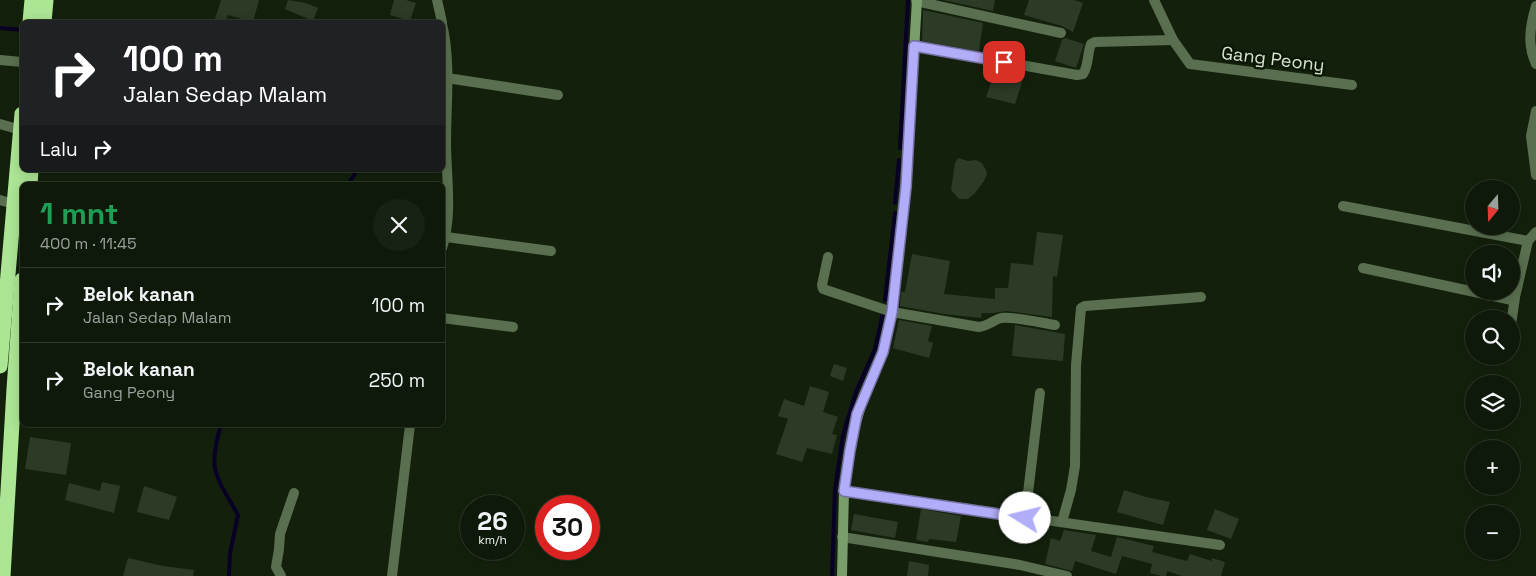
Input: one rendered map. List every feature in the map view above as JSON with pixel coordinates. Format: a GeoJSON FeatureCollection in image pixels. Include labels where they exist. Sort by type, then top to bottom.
{"type":"FeatureCollection","features":[{"type":"Feature","properties":{"kind":"highway"},"geometry":{"type":"LineString","coordinates":[[30,20],[32,0]]}},
{"type":"Feature","properties":{"kind":"highway"},"geometry":{"type":"LineString","coordinates":[[44,20],[46,0]]}},
{"type":"Feature","properties":{"kind":"highway"},"geometry":{"type":"LineString","coordinates":[[0,366],[7,202],[20,135]]}},
{"type":"Feature","properties":{"kind":"highway"},"geometry":{"type":"LineString","coordinates":[[3,576],[20,307]]}},
{"type":"Feature","properties":{"kind":"street"},"geometry":{"type":"LineString","coordinates":[[437,0],[441,20]]}},
{"type":"Feature","properties":{"kind":"street"},"geometry":{"type":"LineString","coordinates":[[914,46],[1076,75],[1083,74],[1087,68],[1089,49],[1091,44],[1095,42],[1173,40],[1154,0]]}},
{"type":"Feature","properties":{"kind":"street"},"geometry":{"type":"LineString","coordinates":[[842,576],[844,491],[850,445],[857,414],[883,352],[885,310],[906,187],[917,1],[1061,33]]}},
{"type":"Feature","properties":{"kind":"street"},"geometry":{"type":"LineString","coordinates":[[1536,6],[1531,22],[1536,64]]}},
{"type":"Feature","properties":{"kind":"street","name":"Gang Peony"},"geometry":{"type":"LineString","coordinates":[[1173,40],[1190,64],[1352,85]]}},
{"type":"Feature","properties":{"kind":"street"},"geometry":{"type":"LineString","coordinates":[[0,60],[20,62]]}},
{"type":"Feature","properties":{"kind":"street"},"geometry":{"type":"LineString","coordinates":[[445,64],[448,214],[446,237],[551,251]]}},
{"type":"Feature","properties":{"kind":"street"},"geometry":{"type":"LineString","coordinates":[[446,78],[558,95]]}},
{"type":"Feature","properties":{"kind":"street"},"geometry":{"type":"LineString","coordinates":[[1536,111],[1531,136],[1536,175]]}},
{"type":"Feature","properties":{"kind":"street"},"geometry":{"type":"LineString","coordinates":[[0,124],[20,130]]}},
{"type":"Feature","properties":{"kind":"street"},"geometry":{"type":"LineString","coordinates":[[1343,206],[1528,241]]}},
{"type":"Feature","properties":{"kind":"street"},"geometry":{"type":"LineString","coordinates":[[1520,275],[1528,241],[1536,232]]}},
{"type":"Feature","properties":{"kind":"street"},"geometry":{"type":"LineString","coordinates":[[828,257],[822,285],[823,289],[885,310],[979,327],[987,326],[1000,318],[1056,325]]}},
{"type":"Feature","properties":{"kind":"street"},"geometry":{"type":"LineString","coordinates":[[1363,268],[1465,290]]}},
{"type":"Feature","properties":{"kind":"street"},"geometry":{"type":"LineString","coordinates":[[1062,522],[1071,490],[1075,466],[1076,365],[1082,308],[1085,306],[1200,298]]}},
{"type":"Feature","properties":{"kind":"street"},"geometry":{"type":"LineString","coordinates":[[445,318],[513,327]]}},
{"type":"Feature","properties":{"kind":"street"},"geometry":{"type":"LineString","coordinates":[[1025,518],[1040,393]]}},
{"type":"Feature","properties":{"kind":"street"},"geometry":{"type":"LineString","coordinates":[[392,576],[410,427]]}},
{"type":"Feature","properties":{"kind":"street"},"geometry":{"type":"LineString","coordinates":[[844,491],[1220,545]]}},
{"type":"Feature","properties":{"kind":"street"},"geometry":{"type":"LineString","coordinates":[[281,576],[276,567],[280,534],[294,493]]}},
{"type":"Feature","properties":{"kind":"street"},"geometry":{"type":"LineString","coordinates":[[842,537],[1020,565],[1067,576]]}},
{"type":"Feature","properties":{"kind":"building"},"geometry":{"type":"Polygon","coordinates":[[[221,0],[259,0],[254,20],[228,15],[226,20],[215,20],[221,0]]]}},
{"type":"Feature","properties":{"kind":"building"},"geometry":{"type":"Polygon","coordinates":[[[288,0],[306,3],[318,8],[313,20],[285,9],[288,0]]]}},
{"type":"Feature","properties":{"kind":"building"},"geometry":{"type":"Polygon","coordinates":[[[394,0],[406,0],[416,3],[410,20],[390,15],[394,0]]]}},
{"type":"Feature","properties":{"kind":"building"},"geometry":{"type":"Polygon","coordinates":[[[943,0],[995,0],[993,11],[943,0]]]}},
{"type":"Feature","properties":{"kind":"building"},"geometry":{"type":"Polygon","coordinates":[[[1029,0],[1074,0],[1083,3],[1073,32],[1062,26],[1024,15],[1029,0]]]}},
{"type":"Feature","properties":{"kind":"building"},"geometry":{"type":"Polygon","coordinates":[[[923,10],[983,23],[979,51],[922,41],[923,10]]]}},
{"type":"Feature","properties":{"kind":"building"},"geometry":{"type":"Polygon","coordinates":[[[1065,38],[1084,44],[1076,68],[1055,61],[1062,40],[1065,38]]]}},
{"type":"Feature","properties":{"kind":"building"},"geometry":{"type":"Polygon","coordinates":[[[996,68],[1010,72],[1011,70],[1025,73],[1015,104],[986,97],[996,68]]]}},
{"type":"Feature","properties":{"kind":"building"},"geometry":{"type":"Polygon","coordinates":[[[958,158],[968,161],[976,160],[982,163],[987,174],[975,193],[968,199],[959,199],[951,190],[955,163],[958,158]]]}},
{"type":"Feature","properties":{"kind":"building"},"geometry":{"type":"Polygon","coordinates":[[[1037,232],[1063,235],[1057,277],[1053,276],[1052,317],[1006,311],[982,313],[981,318],[900,306],[901,292],[905,292],[912,254],[950,261],[944,294],[995,299],[995,288],[1008,288],[1011,263],[1033,265],[1037,232]]]}},
{"type":"Feature","properties":{"kind":"building"},"geometry":{"type":"Polygon","coordinates":[[[899,320],[932,326],[928,341],[933,343],[929,358],[893,348],[899,320]]]}},
{"type":"Feature","properties":{"kind":"building"},"geometry":{"type":"Polygon","coordinates":[[[1015,325],[1065,334],[1063,361],[1012,356],[1015,325]]]}},
{"type":"Feature","properties":{"kind":"building"},"geometry":{"type":"Polygon","coordinates":[[[834,364],[847,368],[843,381],[830,376],[834,364]]]}},
{"type":"Feature","properties":{"kind":"building"},"geometry":{"type":"Polygon","coordinates":[[[810,386],[829,392],[823,412],[838,417],[832,434],[837,435],[832,454],[807,448],[802,462],[776,454],[788,419],[778,416],[784,399],[804,406],[810,386]]]}},
{"type":"Feature","properties":{"kind":"building"},"geometry":{"type":"Polygon","coordinates":[[[30,437],[71,443],[66,475],[25,469],[30,437]]]}},
{"type":"Feature","properties":{"kind":"building"},"geometry":{"type":"Polygon","coordinates":[[[102,482],[120,486],[114,513],[65,500],[69,483],[100,491],[102,482]]]}},
{"type":"Feature","properties":{"kind":"building"},"geometry":{"type":"Polygon","coordinates":[[[144,486],[177,497],[169,520],[137,512],[144,486]]]}},
{"type":"Feature","properties":{"kind":"building"},"geometry":{"type":"Polygon","coordinates":[[[1124,490],[1170,502],[1163,525],[1117,512],[1124,490]]]}},
{"type":"Feature","properties":{"kind":"building"},"geometry":{"type":"Polygon","coordinates":[[[921,509],[961,516],[956,542],[929,539],[928,542],[916,540],[921,509]]]}},
{"type":"Feature","properties":{"kind":"building"},"geometry":{"type":"Polygon","coordinates":[[[1215,509],[1239,519],[1231,539],[1207,530],[1215,509]]]}},
{"type":"Feature","properties":{"kind":"building"},"geometry":{"type":"Polygon","coordinates":[[[854,514],[898,522],[895,538],[851,530],[854,514]]]}},
{"type":"Feature","properties":{"kind":"building"},"geometry":{"type":"Polygon","coordinates":[[[1064,530],[1096,535],[1091,551],[1111,557],[1117,537],[1154,546],[1152,552],[1187,561],[1190,554],[1212,561],[1212,558],[1225,562],[1221,576],[1182,576],[1167,571],[1166,576],[1161,576],[1150,573],[1152,564],[1122,556],[1116,574],[1075,561],[1072,571],[1045,564],[1051,538],[1060,541],[1064,530]]]}},
{"type":"Feature","properties":{"kind":"building"},"geometry":{"type":"Polygon","coordinates":[[[128,558],[163,566],[194,570],[193,576],[123,576],[128,558]]]}},
{"type":"Feature","properties":{"kind":"building"},"geometry":{"type":"Polygon","coordinates":[[[909,561],[929,565],[928,576],[907,576],[909,561]]]}},
{"type":"Feature","properties":{"kind":"waterway"},"geometry":{"type":"LineString","coordinates":[[900,148],[908,0]]}},
{"type":"Feature","properties":{"kind":"waterway"},"geometry":{"type":"LineString","coordinates":[[0,28],[20,30]]}},
{"type":"Feature","properties":{"kind":"waterway"},"geometry":{"type":"LineString","coordinates":[[895,203],[899,160]]}},
{"type":"Feature","properties":{"kind":"waterway"},"geometry":{"type":"LineString","coordinates":[[350,182],[356,172]]}},
{"type":"Feature","properties":{"kind":"waterway"},"geometry":{"type":"LineString","coordinates":[[885,300],[895,213]]}},
{"type":"Feature","properties":{"kind":"waterway"},"geometry":{"type":"LineString","coordinates":[[832,576],[835,490],[843,435],[856,392],[875,349],[883,313]]}},
{"type":"Feature","properties":{"kind":"waterway"},"geometry":{"type":"LineString","coordinates":[[220,427],[214,464],[219,481],[238,515],[230,553],[229,576]]}},
{"type":"Feature","properties":{"kind":"route"},"geometry":{"type":"LineString","coordinates":[[1004,62],[914,46],[909,156],[890,328],[883,352],[857,414],[844,491],[1025,518]]}}]}
